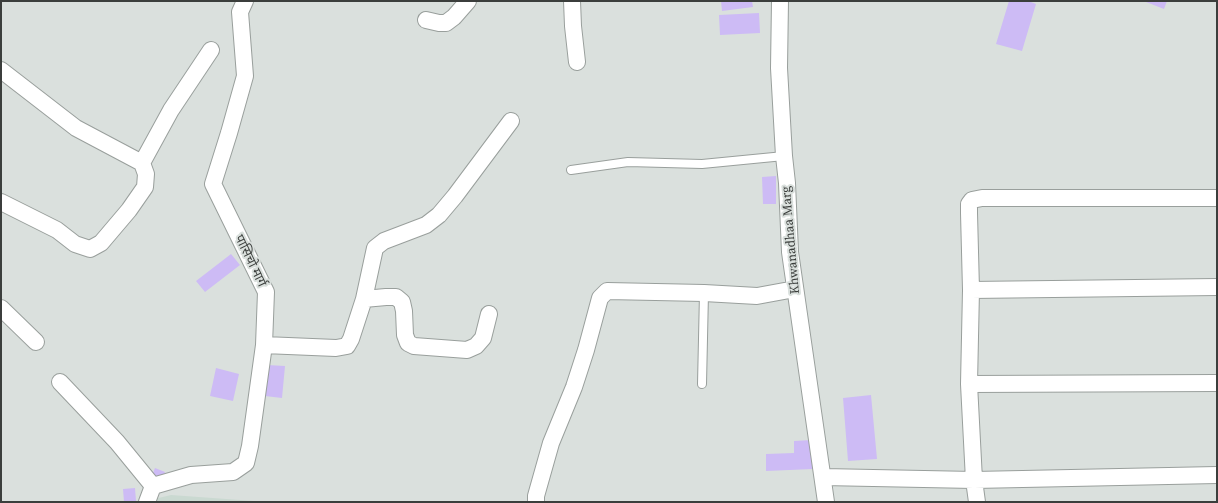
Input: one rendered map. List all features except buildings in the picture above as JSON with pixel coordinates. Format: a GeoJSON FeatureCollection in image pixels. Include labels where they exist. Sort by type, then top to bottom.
{"type":"FeatureCollection","features":[{"type":"Feature","properties":{"kind":"street","name":"पासिचो मार्ग"},"geometry":{"type":"LineString","coordinates":[[153,486],[191,475],[233,472],[246,463],[250,446],[264,345],[266,292],[213,184],[245,76],[240,12],[246,1]]}},
{"type":"Feature","properties":{"kind":"street"},"geometry":{"type":"LineString","coordinates":[[426,20],[446,23],[454,17],[468,1]]}},
{"type":"Feature","properties":{"kind":"street"},"geometry":{"type":"LineString","coordinates":[[572,1],[577,62]]}},
{"type":"Feature","properties":{"kind":"street","name":"Khwanadhaa Marg"},"geometry":{"type":"LineString","coordinates":[[780,1],[779,68],[790,252],[826,502]]}},
{"type":"Feature","properties":{"kind":"street"},"geometry":{"type":"LineString","coordinates":[[142,163],[171,110],[211,50]]}},
{"type":"Feature","properties":{"kind":"street"},"geometry":{"type":"LineString","coordinates":[[1,70],[76,128],[142,163],[146,174],[145,187],[129,210],[101,243],[90,249],[75,244],[57,230],[1,202]]}},
{"type":"Feature","properties":{"kind":"street"},"geometry":{"type":"LineString","coordinates":[[264,345],[336,348],[347,346],[352,339],[364,299],[375,248],[384,241],[426,225],[439,215],[511,121]]}},
{"type":"Feature","properties":{"kind":"street"},"geometry":{"type":"LineString","coordinates":[[977,502],[974,480],[969,384],[971,290],[969,204],[972,200],[982,198],[1217,198]]}},
{"type":"Feature","properties":{"kind":"street"},"geometry":{"type":"LineString","coordinates":[[971,290],[1217,287]]}},
{"type":"Feature","properties":{"kind":"street"},"geometry":{"type":"LineString","coordinates":[[536,502],[536,496],[550,443],[574,387],[600,298],[607,291],[704,293],[757,296],[795,289]]}},
{"type":"Feature","properties":{"kind":"street"},"geometry":{"type":"LineString","coordinates":[[364,299],[396,297],[402,302],[405,335],[408,343],[414,346],[467,350],[476,346],[482,338],[489,314]]}},
{"type":"Feature","properties":{"kind":"street"},"geometry":{"type":"LineString","coordinates":[[1,308],[36,342]]}},
{"type":"Feature","properties":{"kind":"street"},"geometry":{"type":"LineString","coordinates":[[60,382],[116,442],[153,486],[147,502]]}},
{"type":"Feature","properties":{"kind":"street"},"geometry":{"type":"LineString","coordinates":[[969,384],[1217,383]]}},
{"type":"Feature","properties":{"kind":"street"},"geometry":{"type":"LineString","coordinates":[[823,477],[974,480],[1217,475]]}},
{"type":"Feature","properties":{"kind":"lane"},"geometry":{"type":"LineString","coordinates":[[571,170],[628,162],[702,164],[784,156]]}},
{"type":"Feature","properties":{"kind":"lane"},"geometry":{"type":"LineString","coordinates":[[702,384],[704,293]]}},
{"type":"Feature","properties":{"kind":"shaded area"},"geometry":{"type":"Polygon","coordinates":[[[171,495],[268,502],[149,502],[150,500],[171,495]]]}}]}
